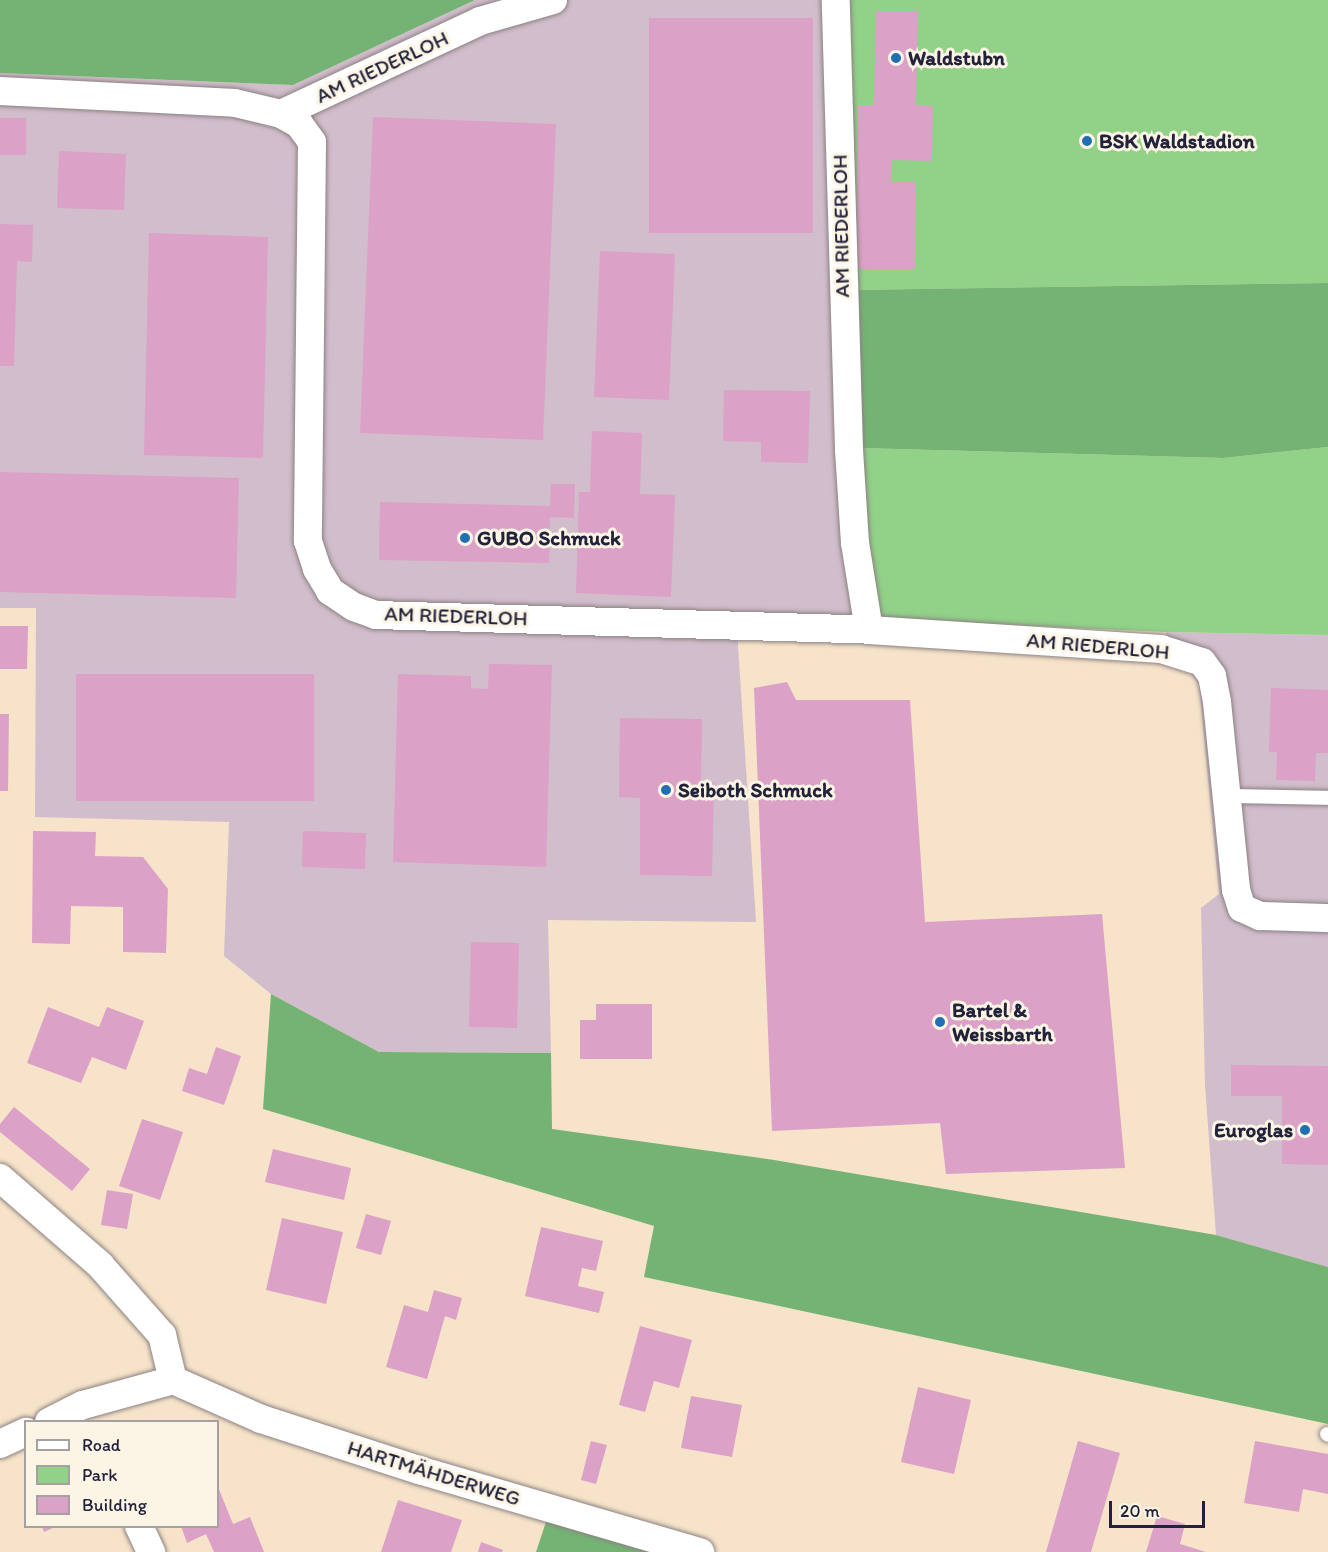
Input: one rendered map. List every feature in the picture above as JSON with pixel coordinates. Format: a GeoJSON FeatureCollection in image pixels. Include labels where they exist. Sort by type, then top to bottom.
{"type":"FeatureCollection","features":[{"type":"Feature","properties":{"kind":"street","name":"AM RIEDERLOH"},"geometry":{"type":"LineString","coordinates":[[281,114],[480,21],[553,0]]}},
{"type":"Feature","properties":{"kind":"street","name":"AM RIEDERLOH"},"geometry":{"type":"LineString","coordinates":[[836,0],[849,449],[855,543],[869,630]]}},
{"type":"Feature","properties":{"kind":"street","name":"AM RIEDERLOH"},"geometry":{"type":"LineString","coordinates":[[0,91],[235,103],[281,114],[299,124],[312,142],[308,541],[317,569],[330,591],[376,615],[869,630],[1161,649],[1186,654],[1202,662],[1212,676],[1236,890],[1242,908],[1260,916],[1328,918]]}},
{"type":"Feature","properties":{"kind":"street"},"geometry":{"type":"LineString","coordinates":[[0,1178],[100,1265],[162,1335],[172,1380],[87,1413],[57,1420]]}},
{"type":"Feature","properties":{"kind":"street","name":"HARTMÄHDERWEG"},"geometry":{"type":"LineString","coordinates":[[172,1380],[261,1419],[419,1470],[700,1552]]}},
{"type":"Feature","properties":{"kind":"street"},"geometry":{"type":"LineString","coordinates":[[0,1444],[24,1433]]}},
{"type":"Feature","properties":{"kind":"street"},"geometry":{"type":"LineString","coordinates":[[140,1528],[151,1552]]}},
{"type":"Feature","properties":{"kind":"lane"},"geometry":{"type":"LineString","coordinates":[[1227,796],[1328,798]]}},
{"type":"Feature","properties":{"kind":"shaded area"},"geometry":{"type":"Polygon","coordinates":[[[475,0],[829,0],[854,617],[736,615],[756,922],[548,920],[551,1053],[379,1052],[271,994],[224,956],[229,822],[35,817],[36,608],[0,608],[0,73],[293,85],[475,0]]]}},
{"type":"Feature","properties":{"kind":"shaded area"},"geometry":{"type":"Polygon","coordinates":[[[1166,632],[1328,635],[1328,1267],[1216,1235],[1205,1085],[1201,908],[1219,894],[1199,684],[1186,667],[1162,662],[1166,632]]]}},
{"type":"Feature","properties":{"kind":"green space"},"geometry":{"type":"Polygon","coordinates":[[[0,0],[475,0],[293,85],[0,73],[0,0]]]}},
{"type":"Feature","properties":{"kind":"green space","name":"BSK Waldstadion"},"geometry":{"type":"Polygon","coordinates":[[[842,0],[1328,0],[1328,283],[851,290],[842,0]]]}},
{"type":"Feature","properties":{"kind":"green space"},"geometry":{"type":"Polygon","coordinates":[[[1328,283],[1328,447],[1223,458],[859,448],[851,290],[1328,283]]]}},
{"type":"Feature","properties":{"kind":"green space"},"geometry":{"type":"Polygon","coordinates":[[[1328,447],[1328,635],[1166,632],[881,619],[868,544],[859,448],[1223,458],[1328,447]]]}},
{"type":"Feature","properties":{"kind":"green space"},"geometry":{"type":"Polygon","coordinates":[[[271,994],[379,1052],[551,1053],[552,1129],[774,1160],[1216,1235],[1328,1267],[1328,1424],[644,1277],[654,1226],[263,1109],[271,994]]]}},
{"type":"Feature","properties":{"kind":"green space"},"geometry":{"type":"Polygon","coordinates":[[[548,1516],[669,1552],[536,1552],[548,1516]]]}},
{"type":"Feature","properties":{"kind":"building"},"geometry":{"type":"Polygon","coordinates":[[[876,11],[918,11],[916,105],[933,106],[932,161],[892,160],[891,182],[916,182],[915,269],[856,269],[858,105],[874,105],[876,11]]]}},
{"type":"Feature","properties":{"kind":"building"},"geometry":{"type":"Polygon","coordinates":[[[649,18],[813,18],[813,233],[649,233],[649,18]]]}},
{"type":"Feature","properties":{"kind":"building"},"geometry":{"type":"Polygon","coordinates":[[[373,117],[556,124],[543,440],[360,433],[373,117]]]}},
{"type":"Feature","properties":{"kind":"building"},"geometry":{"type":"Polygon","coordinates":[[[0,118],[26,118],[26,155],[0,155],[0,118]]]}},
{"type":"Feature","properties":{"kind":"building"},"geometry":{"type":"Polygon","coordinates":[[[59,151],[126,154],[124,210],[57,208],[59,151]]]}},
{"type":"Feature","properties":{"kind":"building"},"geometry":{"type":"Polygon","coordinates":[[[0,224],[33,225],[32,262],[17,261],[14,366],[0,366],[0,224]]]}},
{"type":"Feature","properties":{"kind":"building"},"geometry":{"type":"Polygon","coordinates":[[[149,233],[268,237],[263,458],[144,455],[149,233]]]}},
{"type":"Feature","properties":{"kind":"building"},"geometry":{"type":"Polygon","coordinates":[[[600,251],[675,254],[669,400],[594,397],[600,251]]]}},
{"type":"Feature","properties":{"kind":"building"},"geometry":{"type":"Polygon","coordinates":[[[724,390],[810,391],[808,463],[761,462],[761,442],[723,441],[724,390]]]}},
{"type":"Feature","properties":{"kind":"building"},"geometry":{"type":"Polygon","coordinates":[[[592,431],[642,433],[640,494],[675,495],[671,597],[576,593],[579,492],[590,492],[592,431]]]}},
{"type":"Feature","properties":{"kind":"building"},"geometry":{"type":"Polygon","coordinates":[[[0,472],[239,478],[236,598],[0,592],[0,472]]]}},
{"type":"Feature","properties":{"kind":"building","name":"GUBO Schmuck"},"geometry":{"type":"Polygon","coordinates":[[[551,484],[575,484],[574,518],[550,517],[549,563],[379,560],[380,502],[550,506],[551,484]]]}},
{"type":"Feature","properties":{"kind":"building"},"geometry":{"type":"Polygon","coordinates":[[[0,626],[28,626],[27,669],[0,669],[0,626]]]}},
{"type":"Feature","properties":{"kind":"building"},"geometry":{"type":"Polygon","coordinates":[[[489,664],[552,665],[546,867],[393,862],[398,674],[471,676],[471,688],[488,689],[489,664]]]}},
{"type":"Feature","properties":{"kind":"building"},"geometry":{"type":"Polygon","coordinates":[[[76,674],[314,674],[314,801],[76,801],[76,674]]]}},
{"type":"Feature","properties":{"kind":"building","name":"Bartel & Weissbarth"},"geometry":{"type":"Polygon","coordinates":[[[787,682],[796,700],[910,700],[925,922],[1102,914],[1125,1168],[946,1174],[940,1123],[772,1131],[754,688],[787,682]]]}},
{"type":"Feature","properties":{"kind":"building"},"geometry":{"type":"Polygon","coordinates":[[[1271,688],[1328,690],[1328,753],[1316,753],[1315,781],[1276,780],[1277,752],[1269,752],[1271,688]]]}},
{"type":"Feature","properties":{"kind":"building"},"geometry":{"type":"Polygon","coordinates":[[[0,714],[9,714],[8,791],[0,791],[0,714]]]}},
{"type":"Feature","properties":{"kind":"building","name":"Seiboth Schmuck"},"geometry":{"type":"Polygon","coordinates":[[[620,718],[702,719],[701,783],[714,783],[712,876],[640,875],[640,798],[619,797],[620,718]]]}},
{"type":"Feature","properties":{"kind":"building"},"geometry":{"type":"Polygon","coordinates":[[[33,831],[96,832],[95,856],[143,857],[168,889],[166,953],[123,952],[123,907],[71,906],[70,944],[32,943],[33,831]]]}},
{"type":"Feature","properties":{"kind":"building"},"geometry":{"type":"Polygon","coordinates":[[[303,831],[366,833],[365,869],[302,867],[303,831]]]}},
{"type":"Feature","properties":{"kind":"building"},"geometry":{"type":"Polygon","coordinates":[[[471,942],[519,943],[517,1028],[469,1027],[471,942]]]}},
{"type":"Feature","properties":{"kind":"building"},"geometry":{"type":"Polygon","coordinates":[[[596,1004],[652,1004],[652,1059],[580,1059],[580,1020],[596,1020],[596,1004]]]}},
{"type":"Feature","properties":{"kind":"building"},"geometry":{"type":"Polygon","coordinates":[[[48,1007],[99,1027],[107,1007],[144,1021],[126,1070],[92,1057],[81,1083],[27,1063],[48,1007]]]}},
{"type":"Feature","properties":{"kind":"building"},"geometry":{"type":"Polygon","coordinates":[[[216,1047],[241,1056],[224,1105],[182,1091],[189,1068],[207,1074],[216,1047]]]}},
{"type":"Feature","properties":{"kind":"building","name":"Euroglas"},"geometry":{"type":"Polygon","coordinates":[[[1231,1065],[1328,1066],[1328,1165],[1282,1164],[1282,1096],[1231,1096],[1231,1065]]]}},
{"type":"Feature","properties":{"kind":"building"},"geometry":{"type":"Polygon","coordinates":[[[14,1107],[90,1169],[72,1191],[0,1132],[0,1124],[14,1107]]]}},
{"type":"Feature","properties":{"kind":"building"},"geometry":{"type":"Polygon","coordinates":[[[142,1119],[183,1132],[160,1200],[119,1186],[142,1119]]]}},
{"type":"Feature","properties":{"kind":"building"},"geometry":{"type":"Polygon","coordinates":[[[273,1149],[351,1168],[344,1200],[265,1182],[273,1149]]]}},
{"type":"Feature","properties":{"kind":"building"},"geometry":{"type":"Polygon","coordinates":[[[107,1190],[133,1194],[127,1229],[101,1225],[107,1190]]]}},
{"type":"Feature","properties":{"kind":"building"},"geometry":{"type":"Polygon","coordinates":[[[366,1214],[391,1221],[381,1255],[356,1248],[366,1214]]]}},
{"type":"Feature","properties":{"kind":"building"},"geometry":{"type":"Polygon","coordinates":[[[282,1218],[343,1232],[326,1304],[266,1290],[282,1218]]]}},
{"type":"Feature","properties":{"kind":"building"},"geometry":{"type":"Polygon","coordinates":[[[541,1227],[603,1241],[596,1271],[582,1268],[578,1286],[604,1292],[599,1313],[525,1296],[541,1227]]]}},
{"type":"Feature","properties":{"kind":"building"},"geometry":{"type":"Polygon","coordinates":[[[434,1290],[462,1298],[456,1320],[445,1316],[427,1379],[386,1367],[404,1305],[428,1312],[434,1290]]]}},
{"type":"Feature","properties":{"kind":"building"},"geometry":{"type":"Polygon","coordinates":[[[640,1326],[692,1340],[679,1388],[654,1381],[645,1412],[619,1405],[640,1326]]]}},
{"type":"Feature","properties":{"kind":"building"},"geometry":{"type":"Polygon","coordinates":[[[918,1387],[971,1400],[954,1474],[901,1462],[918,1387]]]}},
{"type":"Feature","properties":{"kind":"building"},"geometry":{"type":"Polygon","coordinates":[[[691,1396],[742,1405],[732,1457],[681,1448],[691,1396]]]}},
{"type":"Feature","properties":{"kind":"building"},"geometry":{"type":"Polygon","coordinates":[[[591,1441],[607,1445],[596,1484],[581,1480],[591,1441]]]}},
{"type":"Feature","properties":{"kind":"building"},"geometry":{"type":"Polygon","coordinates":[[[1078,1441],[1120,1453],[1091,1552],[1046,1552],[1078,1441]]]}},
{"type":"Feature","properties":{"kind":"building"},"geometry":{"type":"Polygon","coordinates":[[[1255,1441],[1328,1454],[1328,1494],[1303,1489],[1299,1512],[1244,1503],[1255,1441]]]}},
{"type":"Feature","properties":{"kind":"building"},"geometry":{"type":"Polygon","coordinates":[[[219,1489],[233,1524],[250,1517],[264,1552],[214,1552],[206,1534],[187,1543],[182,1528],[219,1528],[219,1489]]]}},
{"type":"Feature","properties":{"kind":"building"},"geometry":{"type":"Polygon","coordinates":[[[398,1500],[462,1520],[451,1552],[381,1552],[398,1500]]]}},
{"type":"Feature","properties":{"kind":"building"},"geometry":{"type":"Polygon","coordinates":[[[1157,1516],[1185,1524],[1180,1544],[1206,1552],[1146,1552],[1157,1516]]]}},
{"type":"Feature","properties":{"kind":"building"},"geometry":{"type":"Polygon","coordinates":[[[481,1542],[503,1550],[502,1552],[478,1552],[481,1542]]]}},
{"type":"Feature","properties":{"kind":"place","name":"Waldstubn"},"geometry":{"type":"Point","coordinates":[896,58]}},
{"type":"Feature","properties":{"kind":"place","name":"BSK Waldstadion"},"geometry":{"type":"Point","coordinates":[1087,141]}},
{"type":"Feature","properties":{"kind":"place","name":"GUBO Schmuck"},"geometry":{"type":"Point","coordinates":[465,538]}},
{"type":"Feature","properties":{"kind":"place","name":"Seiboth Schmuck"},"geometry":{"type":"Point","coordinates":[666,790]}},
{"type":"Feature","properties":{"kind":"place","name":"Bartel & Weissbarth"},"geometry":{"type":"Point","coordinates":[940,1022]}},
{"type":"Feature","properties":{"kind":"place","name":"Euroglas"},"geometry":{"type":"Point","coordinates":[1305,1130]}}]}
